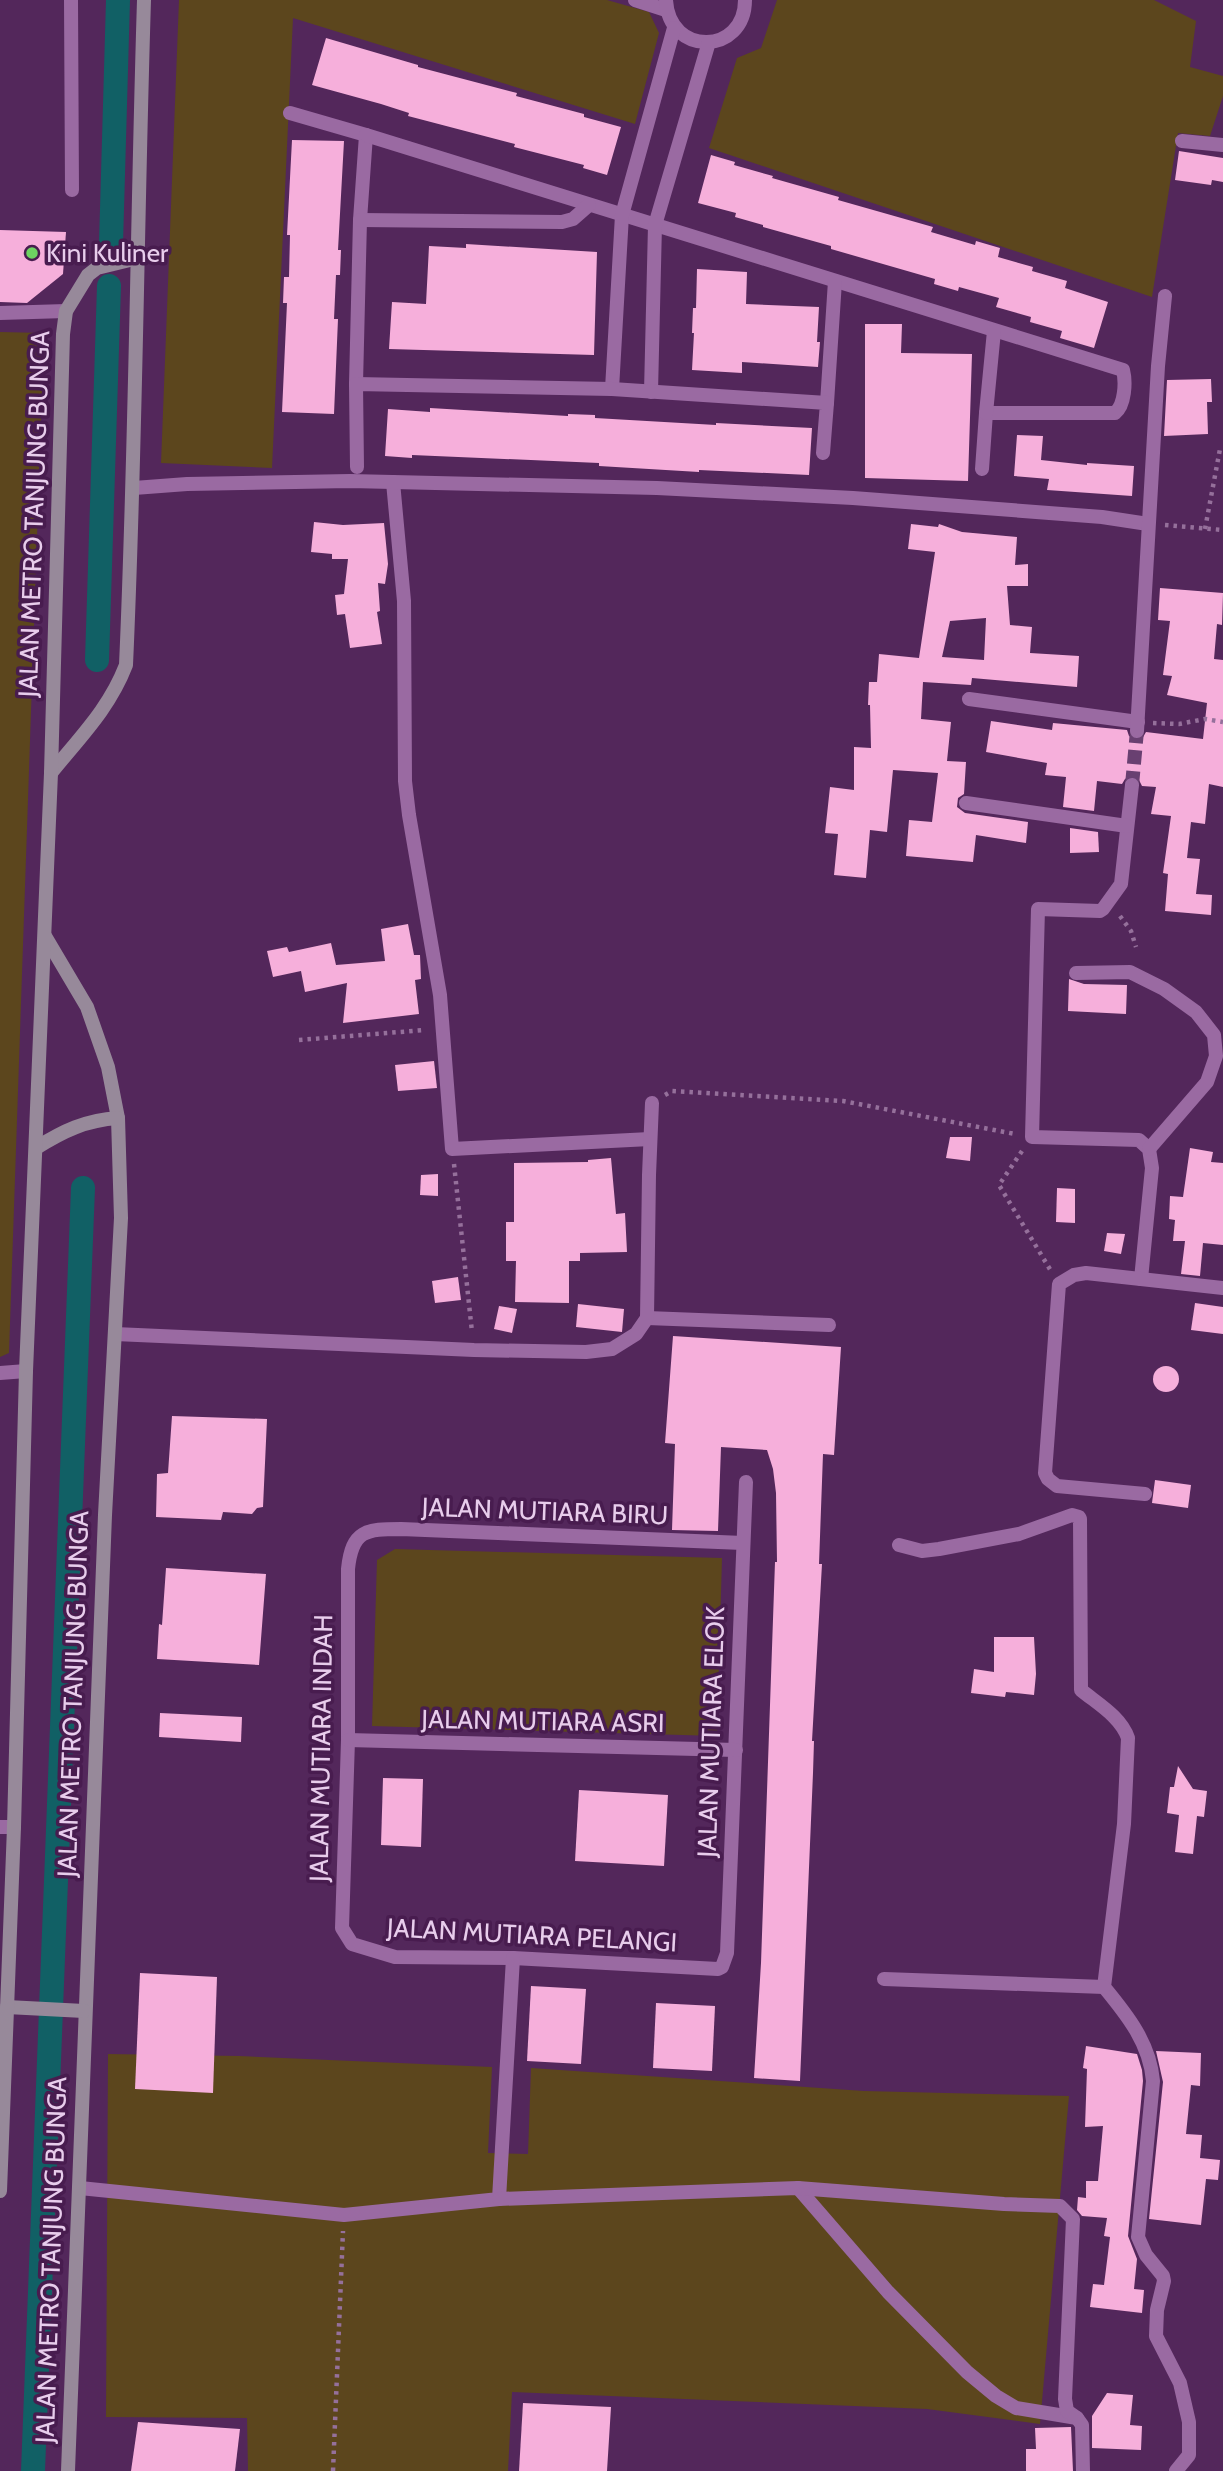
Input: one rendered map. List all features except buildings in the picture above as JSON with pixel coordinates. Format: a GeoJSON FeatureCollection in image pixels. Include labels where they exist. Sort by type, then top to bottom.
{"type":"FeatureCollection","features":[{"type":"Feature","properties":{"kind":"main road"},"geometry":{"type":"LineString","coordinates":[[51,773],[105,708],[126,666],[134,488],[144,0]]}},
{"type":"Feature","properties":{"kind":"main road","name":"JALAN METRO TANJUNG BUNGA"},"geometry":{"type":"LineString","coordinates":[[0,2191],[2,2120],[15,2007],[7,1827],[51,773],[63,334],[66,311],[88,275],[97,268],[138,258]]}},
{"type":"Feature","properties":{"kind":"main road","name":"JALAN METRO TANJUNG BUNGA"},"geometry":{"type":"LineString","coordinates":[[44,935],[87,1007],[108,1067],[118,1118],[121,1218],[106,1491],[84,2011],[80,2188],[68,2471]]}},
{"type":"Feature","properties":{"kind":"main road"},"geometry":{"type":"LineString","coordinates":[[36,1148],[78,1125],[118,1118]]}},
{"type":"Feature","properties":{"kind":"main road"},"geometry":{"type":"LineString","coordinates":[[15,2007],[84,2011]]}},
{"type":"Feature","properties":{"kind":"street"},"geometry":{"type":"LineString","coordinates":[[71,0],[72,190]]}},
{"type":"Feature","properties":{"kind":"street"},"geometry":{"type":"LineString","coordinates":[[612,389],[622,215],[674,28],[666,5],[635,0]]}},
{"type":"Feature","properties":{"kind":"street"},"geometry":{"type":"LineString","coordinates":[[674,28],[690,39],[709,42],[729,36],[745,10],[745,0]]}},
{"type":"Feature","properties":{"kind":"street"},"geometry":{"type":"LineString","coordinates":[[651,391],[655,225],[709,42]]}},
{"type":"Feature","properties":{"kind":"street"},"geometry":{"type":"LineString","coordinates":[[290,113],[994,331],[1120,367],[1124,372],[1120,409],[1115,414],[986,413]]}},
{"type":"Feature","properties":{"kind":"street"},"geometry":{"type":"LineString","coordinates":[[357,467],[360,220],[366,135]]}},
{"type":"Feature","properties":{"kind":"street"},"geometry":{"type":"LineString","coordinates":[[1182,141],[1222,140]]}},
{"type":"Feature","properties":{"kind":"street"},"geometry":{"type":"LineString","coordinates":[[360,220],[562,222],[573,219],[589,205]]}},
{"type":"Feature","properties":{"kind":"street"},"geometry":{"type":"LineString","coordinates":[[823,453],[835,281]]}},
{"type":"Feature","properties":{"kind":"street"},"geometry":{"type":"LineString","coordinates":[[969,699],[1138,727],[1148,524],[1165,296]]}},
{"type":"Feature","properties":{"kind":"street"},"geometry":{"type":"LineString","coordinates":[[0,313],[66,311]]}},
{"type":"Feature","properties":{"kind":"street"},"geometry":{"type":"LineString","coordinates":[[982,469],[994,331]]}},
{"type":"Feature","properties":{"kind":"street"},"geometry":{"type":"LineString","coordinates":[[356,384],[612,389],[827,403]]}},
{"type":"Feature","properties":{"kind":"street"},"geometry":{"type":"LineString","coordinates":[[134,488],[187,484],[393,482],[657,488],[853,498],[1066,514],[1148,524]]}},
{"type":"Feature","properties":{"kind":"street"},"geometry":{"type":"LineString","coordinates":[[393,482],[404,601],[405,781],[444,1029],[452,1149],[650,1139]]}},
{"type":"Feature","properties":{"kind":"street"},"geometry":{"type":"LineString","coordinates":[[1132,785],[1121,884],[1103,909],[1038,909],[1031,1137],[1139,1140],[1149,1149],[1152,1168],[1141,1279]]}},
{"type":"Feature","properties":{"kind":"street"},"geometry":{"type":"LineString","coordinates":[[966,803],[1128,826]]}},
{"type":"Feature","properties":{"kind":"street"},"geometry":{"type":"LineString","coordinates":[[1076,973],[1130,972],[1164,989],[1196,1012],[1214,1035],[1216,1056],[1208,1083],[1149,1149]]}},
{"type":"Feature","properties":{"kind":"street"},"geometry":{"type":"LineString","coordinates":[[115,1335],[474,1350],[607,1351],[636,1334],[647,1318],[652,1103]]}},
{"type":"Feature","properties":{"kind":"street"},"geometry":{"type":"LineString","coordinates":[[1145,1494],[1057,1486],[1045,1474],[1059,1284],[1074,1275],[1086,1273],[1223,1288]]}},
{"type":"Feature","properties":{"kind":"street"},"geometry":{"type":"LineString","coordinates":[[647,1318],[829,1325]]}},
{"type":"Feature","properties":{"kind":"street"},"geometry":{"type":"LineString","coordinates":[[0,1373],[26,1371]]}},
{"type":"Feature","properties":{"kind":"street","name":"JALAN MUTIARA ELOK"},"geometry":{"type":"LineString","coordinates":[[707,1968],[722,1967],[727,1954],[746,1482]]}},
{"type":"Feature","properties":{"kind":"street"},"geometry":{"type":"LineString","coordinates":[[899,1545],[922,1551],[939,1549],[1019,1534],[1072,1515],[1079,1517],[1082,1690],[1124,1728],[1128,1738],[1124,1824],[1104,1987]]}},
{"type":"Feature","properties":{"kind":"street","name":"JALAN MUTIARA BIRU"},"geometry":{"type":"LineString","coordinates":[[353,1546],[364,1533],[376,1529],[743,1543]]}},
{"type":"Feature","properties":{"kind":"street","name":"JALAN MUTIARA INDAH"},"geometry":{"type":"LineString","coordinates":[[353,1546],[348,1569],[348,1740],[342,1928],[356,1946]]}},
{"type":"Feature","properties":{"kind":"street","name":"JALAN MUTIARA ASRI"},"geometry":{"type":"LineString","coordinates":[[348,1740],[736,1750]]}},
{"type":"Feature","properties":{"kind":"street","name":"JALAN MUTIARA PELANGI"},"geometry":{"type":"LineString","coordinates":[[356,1946],[395,1957],[513,1958],[707,1968]]}},
{"type":"Feature","properties":{"kind":"street"},"geometry":{"type":"LineString","coordinates":[[499,2199],[513,1958]]}},
{"type":"Feature","properties":{"kind":"street"},"geometry":{"type":"LineString","coordinates":[[884,1979],[1104,1987],[1122,2008],[1145,2044],[1152,2065],[1153,2081],[1138,2237],[1146,2255],[1163,2276],[1156,2336],[1180,2383],[1189,2422],[1189,2455],[1176,2471]]}},
{"type":"Feature","properties":{"kind":"street"},"geometry":{"type":"LineString","coordinates":[[80,2188],[344,2215],[499,2199],[798,2188],[1060,2206],[1073,2219],[1065,2399],[1067,2411],[1082,2425],[1083,2471]]}},
{"type":"Feature","properties":{"kind":"street"},"geometry":{"type":"LineString","coordinates":[[798,2188],[888,2292],[967,2372],[996,2396],[1016,2408],[1077,2418]]}},
{"type":"Feature","properties":{"kind":"path"},"geometry":{"type":"LineString","coordinates":[[1205,529],[1220,449]]}},
{"type":"Feature","properties":{"kind":"path"},"geometry":{"type":"LineString","coordinates":[[1148,524],[1223,530]]}},
{"type":"Feature","properties":{"kind":"path"},"geometry":{"type":"LineString","coordinates":[[1138,727],[1205,719],[1223,722]]}},
{"type":"Feature","properties":{"kind":"path"},"geometry":{"type":"LineString","coordinates":[[1103,909],[1116,913],[1127,923],[1136,947]]}},
{"type":"Feature","properties":{"kind":"path"},"geometry":{"type":"LineString","coordinates":[[299,1040],[444,1029]]}},
{"type":"Feature","properties":{"kind":"path"},"geometry":{"type":"LineString","coordinates":[[652,1103],[672,1091],[843,1101],[1031,1137],[999,1185],[1059,1284]]}},
{"type":"Feature","properties":{"kind":"path"},"geometry":{"type":"LineString","coordinates":[[452,1149],[474,1350]]}},
{"type":"Feature","properties":{"kind":"path"},"geometry":{"type":"LineString","coordinates":[[333,2471],[344,2215]]}},
{"type":"Feature","properties":{"kind":"shaded area"},"geometry":{"type":"Polygon","coordinates":[[[179,0],[607,0],[649,12],[659,33],[635,124],[293,18],[272,468],[161,463],[179,0]]]}},
{"type":"Feature","properties":{"kind":"shaded area"},"geometry":{"type":"Polygon","coordinates":[[[777,0],[1154,0],[1196,21],[1190,67],[1223,76],[1223,96],[1210,136],[1178,133],[1152,297],[709,148],[737,58],[761,48],[777,0]]]}},
{"type":"Feature","properties":{"kind":"shaded area"},"geometry":{"type":"Polygon","coordinates":[[[0,332],[44,333],[9,1353],[0,1357],[0,332]]]}},
{"type":"Feature","properties":{"kind":"shaded area"},"geometry":{"type":"Polygon","coordinates":[[[395,1549],[722,1558],[717,1736],[372,1726],[377,1560],[395,1549]]]}},
{"type":"Feature","properties":{"kind":"shaded area"},"geometry":{"type":"Polygon","coordinates":[[[108,2054],[239,2056],[492,2067],[488,2153],[528,2154],[531,2068],[864,2091],[1069,2096],[1040,2424],[927,2409],[512,2392],[508,2471],[248,2471],[247,2418],[106,2417],[108,2054]]]}},
{"type":"Feature","properties":{"kind":"waterway"},"geometry":{"type":"LineString","coordinates":[[111,244],[118,0]]}},
{"type":"Feature","properties":{"kind":"waterway"},"geometry":{"type":"LineString","coordinates":[[97,660],[109,286]]}},
{"type":"Feature","properties":{"kind":"waterway"},"geometry":{"type":"LineString","coordinates":[[33,2471],[83,1188]]}},
{"type":"Feature","properties":{"kind":"tunnel"},"geometry":{"type":"LineString","coordinates":[[1132,785],[1137,731]]}},
{"type":"Feature","properties":{"kind":"place","name":"Kini Kuliner"},"geometry":{"type":"Point","coordinates":[32,253]}}]}
